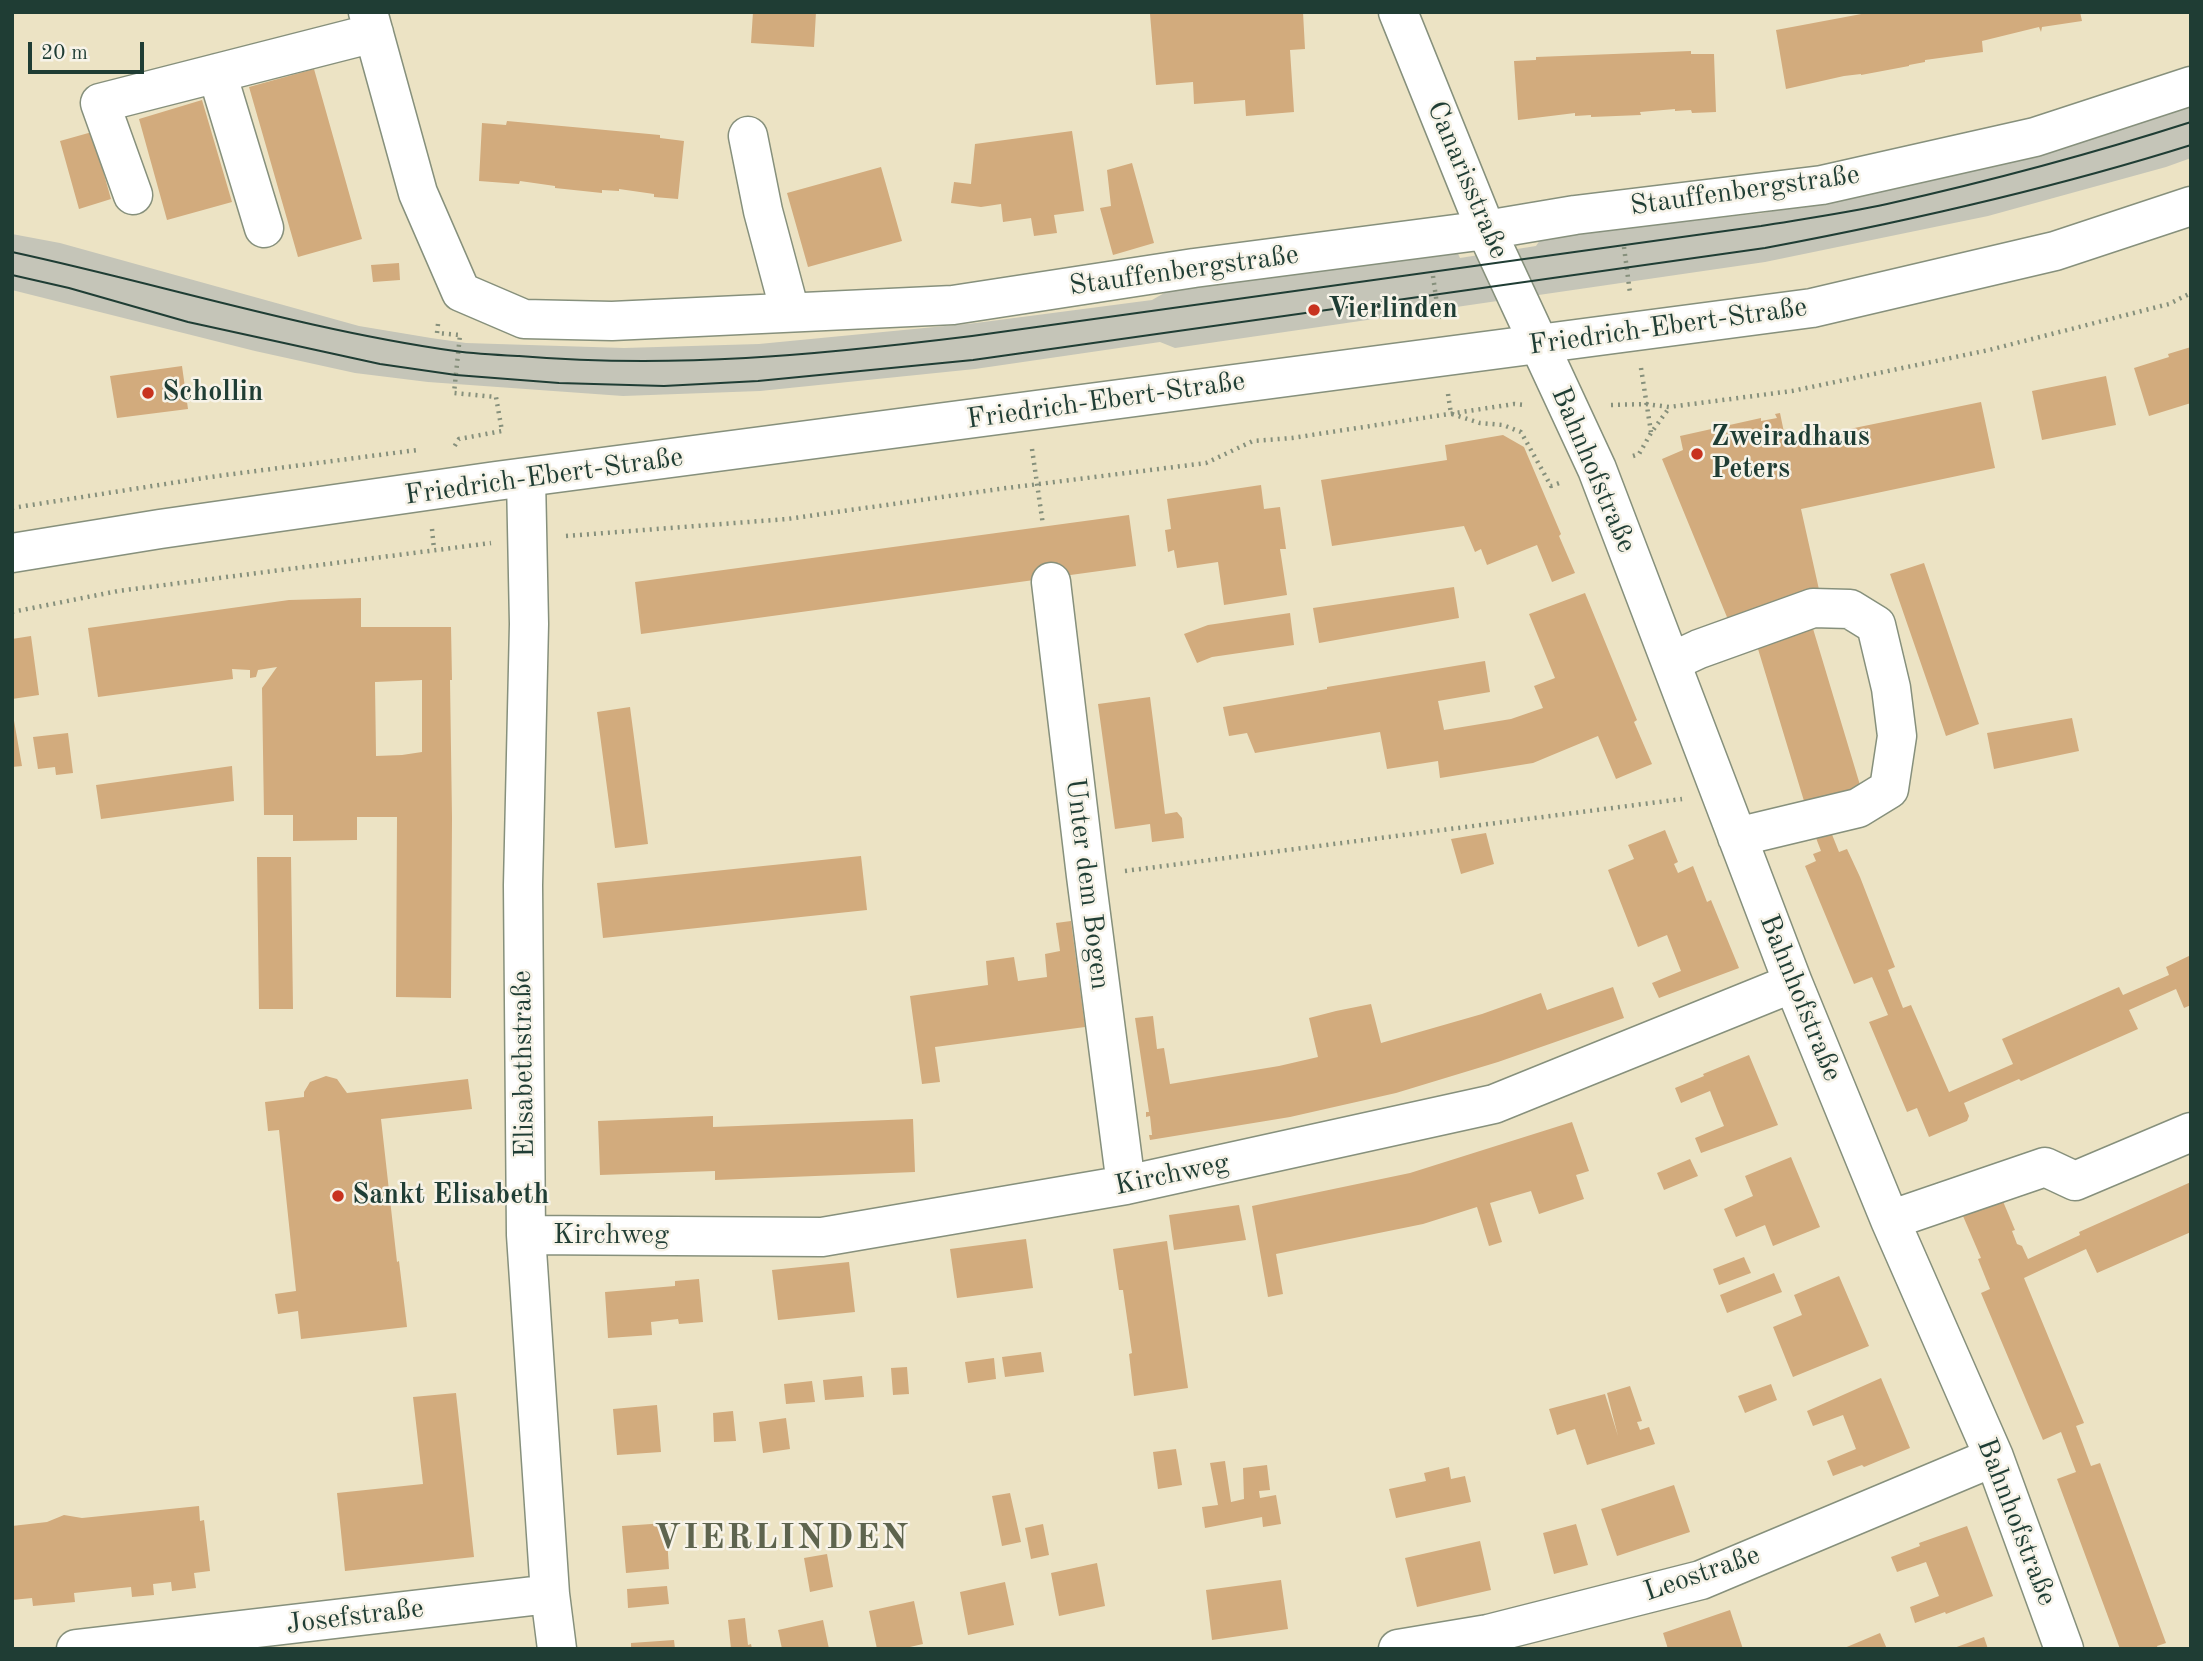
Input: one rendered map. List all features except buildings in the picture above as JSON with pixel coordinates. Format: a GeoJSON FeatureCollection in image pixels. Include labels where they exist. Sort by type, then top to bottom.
{"type":"FeatureCollection","features":[{"type":"Feature","properties":{"kind":"street","name":"Canarisstraße"},"geometry":{"type":"LineString","coordinates":[[1398,12],[1486,230],[1539,345]]}},
{"type":"Feature","properties":{"kind":"street"},"geometry":{"type":"LineString","coordinates":[[133,195],[100,103],[217,73],[371,23],[418,194],[461,292]]}},
{"type":"Feature","properties":{"kind":"street"},"geometry":{"type":"LineString","coordinates":[[217,73],[264,228]]}},
{"type":"Feature","properties":{"kind":"street","name":"Stauffenbergstraße"},"geometry":{"type":"LineString","coordinates":[[461,292],[524,319],[612,321],[953,305],[1194,268],[1486,230],[1575,215],[1822,185],[2035,137],[2191,86]]}},
{"type":"Feature","properties":{"kind":"street"},"geometry":{"type":"LineString","coordinates":[[748,136],[763,211],[790,313]]}},
{"type":"Feature","properties":{"kind":"street","name":"Friedrich-Ebert-Straße"},"geometry":{"type":"LineString","coordinates":[[12,554],[160,529],[526,478],[1812,309],[2055,251],[2191,206]]}},
{"type":"Feature","properties":{"kind":"street","name":"Bahnhofstraße"},"geometry":{"type":"LineString","coordinates":[[1539,345],[1597,469],[1793,983],[1890,1220],[1994,1457],[2064,1649]]}},
{"type":"Feature","properties":{"kind":"street","name":"Elisabethstraße"},"geometry":{"type":"LineString","coordinates":[[526,478],[529,624],[523,886],[526,1235],[550,1594],[557,1649]]}},
{"type":"Feature","properties":{"kind":"street","name":"Unter dem Bogen"},"geometry":{"type":"LineString","coordinates":[[1051,582],[1126,1185]]}},
{"type":"Feature","properties":{"kind":"street"},"geometry":{"type":"LineString","coordinates":[[1671,662],[1699,649],[1813,608],[1850,609],[1876,625],[1891,688],[1897,736],[1889,789],[1857,808],[1737,837]]}},
{"type":"Feature","properties":{"kind":"street","name":"Kirchweg"},"geometry":{"type":"LineString","coordinates":[[526,1235],[822,1237],[1126,1185],[1494,1104],[1793,983]]}},
{"type":"Feature","properties":{"kind":"street"},"geometry":{"type":"LineString","coordinates":[[1890,1220],[2045,1167],[2075,1181],[2191,1132]]}},
{"type":"Feature","properties":{"kind":"street","name":"Leostraße"},"geometry":{"type":"LineString","coordinates":[[1398,1649],[1488,1634],[1701,1580],[1994,1457]]}},
{"type":"Feature","properties":{"kind":"street","name":"Josefstraße"},"geometry":{"type":"LineString","coordinates":[[76,1649],[550,1594]]}},
{"type":"Feature","properties":{"kind":"path"},"geometry":{"type":"LineString","coordinates":[[446,448],[453,447],[459,439],[502,431],[496,397],[454,393],[460,335],[437,332],[440,315],[461,292]]}},
{"type":"Feature","properties":{"kind":"path"},"geometry":{"type":"LineString","coordinates":[[12,612],[118,591],[434,549],[527,539],[787,520],[1206,463],[1253,441],[1292,438],[1451,414],[1480,423],[1503,425],[1521,432],[1551,486],[1639,454],[1669,407],[1792,391],[1989,350],[2169,304],[2191,293]]}},
{"type":"Feature","properties":{"kind":"path"},"geometry":{"type":"LineString","coordinates":[[1394,314],[1437,308]]}},
{"type":"Feature","properties":{"kind":"path"},"geometry":{"type":"LineString","coordinates":[[1027,411],[1043,525]]}},
{"type":"Feature","properties":{"kind":"path"},"geometry":{"type":"LineString","coordinates":[[12,508],[210,477],[423,450]]}},
{"type":"Feature","properties":{"kind":"path"},"geometry":{"type":"LineString","coordinates":[[1086,876],[1721,794]]}},
{"type":"Feature","properties":{"kind":"shaded area"},"geometry":{"type":"Polygon","coordinates":[[[2191,105],[2191,158],[1988,216],[1765,262],[1175,348],[1160,342],[975,369],[760,391],[623,396],[428,382],[355,373],[255,351],[12,290],[12,234],[60,243],[359,326],[431,338],[466,343],[624,348],[759,344],[976,323],[1152,300],[1187,280],[1455,247],[1460,258],[1536,246],[1542,237],[1763,213],[1981,167],[2191,105]]]}},
{"type":"Feature","properties":{"kind":"tram line"},"geometry":{"type":"LineString","coordinates":[[12,252],[288,319],[455,351],[577,360],[746,358],[972,336],[1824,216],[1887,204],[2002,176],[2191,122]]}},
{"type":"Feature","properties":{"kind":"tram line"},"geometry":{"type":"LineString","coordinates":[[12,275],[69,288],[188,322],[380,364],[456,375],[559,383],[664,386],[758,381],[973,360],[1765,248],[1980,203],[2191,145]]}},
{"type":"Feature","properties":{"kind":"place","name":"Vierlinden"},"geometry":{"type":"Point","coordinates":[1314,310]}},
{"type":"Feature","properties":{"kind":"place","name":"Schollin"},"geometry":{"type":"Point","coordinates":[148,393]}},
{"type":"Feature","properties":{"kind":"place","name":"Zweiradhaus Peters"},"geometry":{"type":"Point","coordinates":[1697,454]}},
{"type":"Feature","properties":{"kind":"place","name":"Sankt Elisabeth"},"geometry":{"type":"Point","coordinates":[338,1196]}},
{"type":"Feature","properties":{"kind":"district","name":"VIERLINDEN"},"geometry":{"type":"Point","coordinates":[782,1539]}}]}
